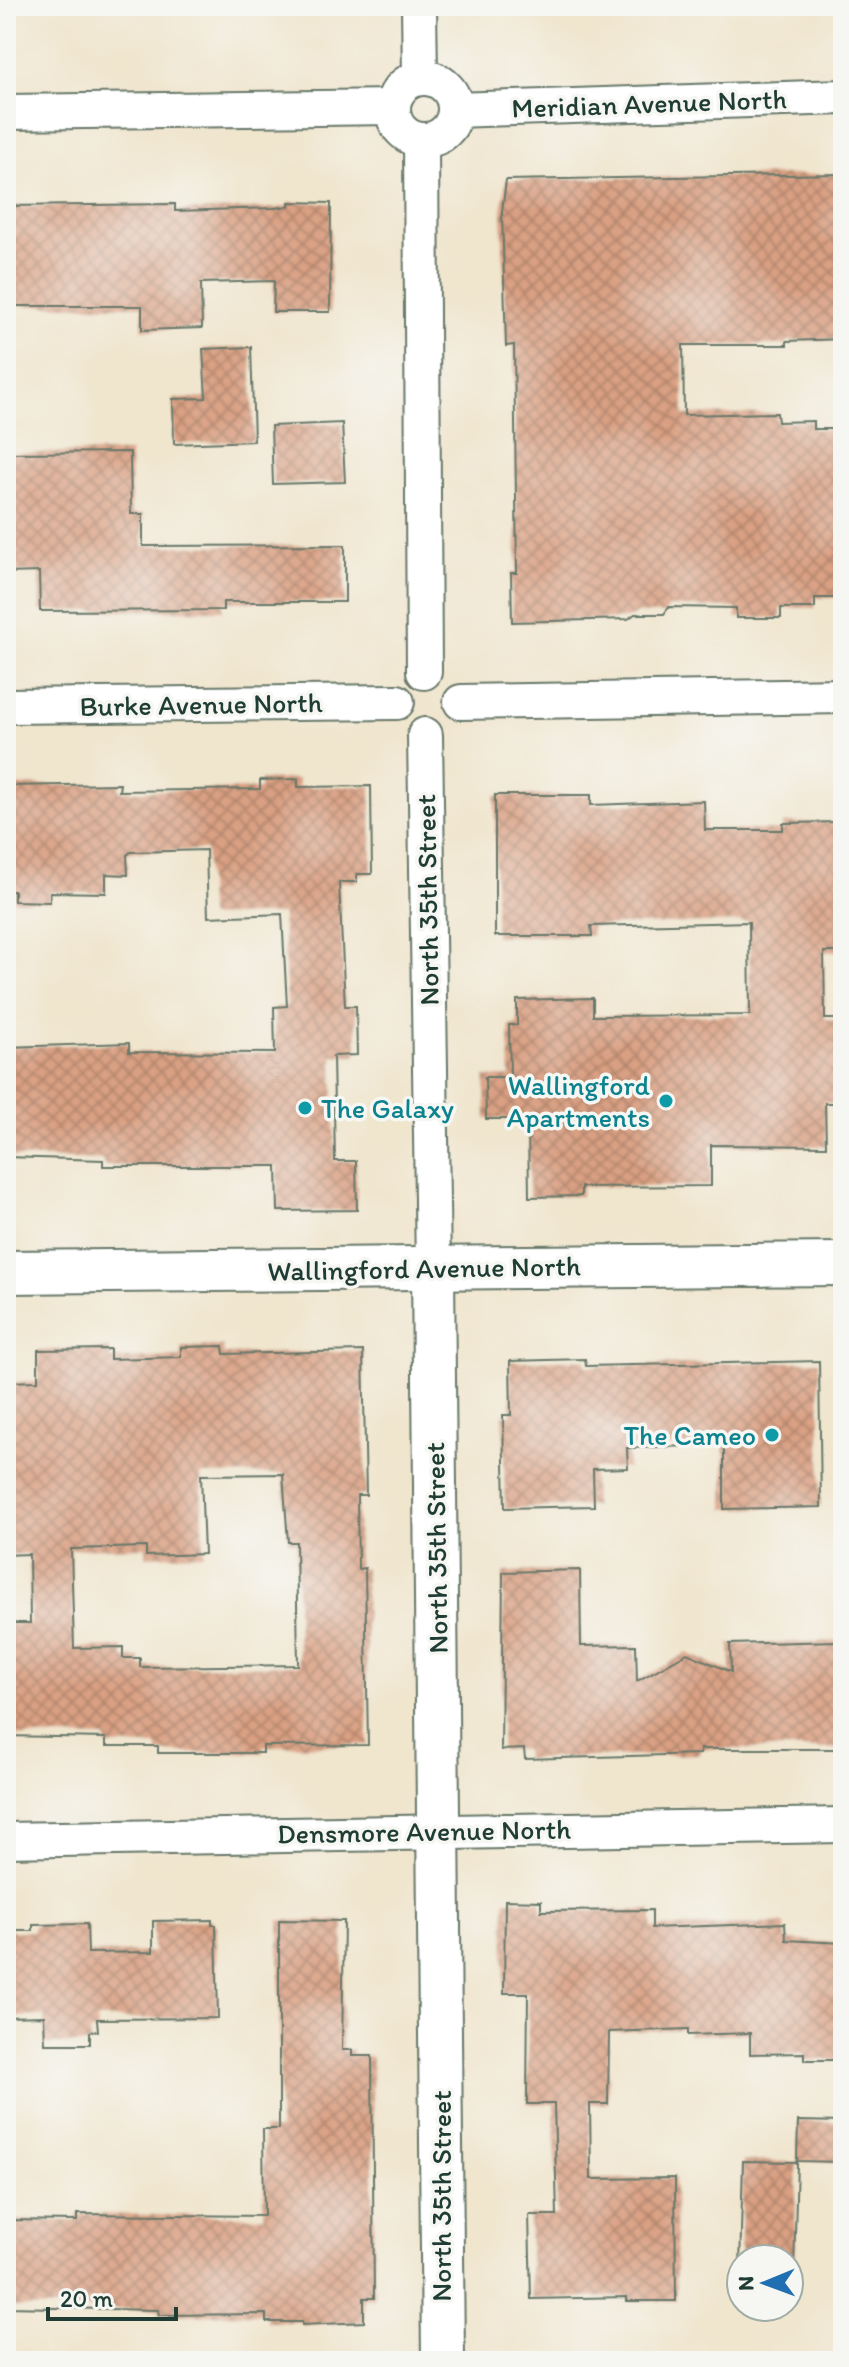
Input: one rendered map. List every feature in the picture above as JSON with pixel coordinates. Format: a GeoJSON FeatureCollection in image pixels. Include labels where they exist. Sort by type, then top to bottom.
{"type":"FeatureCollection","features":[{"type":"Feature","properties":{"kind":"street"},"geometry":{"type":"LineString","coordinates":[[419,6],[420,77]]}},
{"type":"Feature","properties":{"kind":"street"},"geometry":{"type":"LineString","coordinates":[[420,77],[439,81],[447,87],[455,110],[449,127],[442,135],[421,140],[402,132],[396,124],[393,107],[402,86],[420,77]]}},
{"type":"Feature","properties":{"kind":"street","name":"Meridian Avenue North"},"geometry":{"type":"LineString","coordinates":[[455,110],[843,97]]}},
{"type":"Feature","properties":{"kind":"street"},"geometry":{"type":"LineString","coordinates":[[6,112],[393,107]]}},
{"type":"Feature","properties":{"kind":"street"},"geometry":{"type":"LineString","coordinates":[[421,140],[424,672]]}},
{"type":"Feature","properties":{"kind":"street"},"geometry":{"type":"LineString","coordinates":[[424,672],[441,673],[450,679],[461,702],[452,725],[435,735],[425,735],[406,727],[397,702],[408,678],[424,672]]}},
{"type":"Feature","properties":{"kind":"street"},"geometry":{"type":"LineString","coordinates":[[461,702],[843,696]]}},
{"type":"Feature","properties":{"kind":"street","name":"Burke Avenue North"},"geometry":{"type":"LineString","coordinates":[[6,706],[397,702]]}},
{"type":"Feature","properties":{"kind":"street","name":"North 35th Street"},"geometry":{"type":"LineString","coordinates":[[425,735],[443,2361]]}},
{"type":"Feature","properties":{"kind":"street","name":"Wallingford Avenue North"},"geometry":{"type":"LineString","coordinates":[[6,1272],[843,1264]]}},
{"type":"Feature","properties":{"kind":"street","name":"Densmore Avenue North"},"geometry":{"type":"LineString","coordinates":[[6,1840],[843,1825]]}},
{"type":"Feature","properties":{"kind":"building"},"geometry":{"type":"Polygon","coordinates":[[[843,174],[843,339],[787,341],[787,345],[683,345],[684,415],[777,413],[778,422],[813,421],[813,429],[843,429],[843,598],[815,598],[815,608],[781,608],[781,618],[736,618],[736,608],[669,607],[664,614],[635,614],[628,619],[512,622],[511,573],[517,573],[514,345],[506,346],[502,212],[506,180],[843,174]]]}},
{"type":"Feature","properties":{"kind":"building"},"geometry":{"type":"Polygon","coordinates":[[[289,202],[331,203],[330,312],[273,312],[274,281],[201,283],[202,328],[142,330],[142,306],[6,306],[6,206],[175,204],[175,211],[274,208],[289,206],[289,202]]]}},
{"type":"Feature","properties":{"kind":"building"},"geometry":{"type":"Polygon","coordinates":[[[251,347],[254,441],[174,444],[173,399],[206,398],[203,349],[251,347]]]}},
{"type":"Feature","properties":{"kind":"building"},"geometry":{"type":"Polygon","coordinates":[[[342,423],[345,482],[273,484],[271,426],[342,423]]]}},
{"type":"Feature","properties":{"kind":"building"},"geometry":{"type":"Polygon","coordinates":[[[130,452],[131,514],[143,514],[143,546],[345,545],[345,602],[223,602],[223,610],[40,611],[39,572],[6,573],[6,453],[130,452]]]}},
{"type":"Feature","properties":{"kind":"building"},"geometry":{"type":"Polygon","coordinates":[[[298,779],[298,787],[371,786],[372,874],[357,874],[357,882],[339,882],[345,1006],[356,1006],[357,1055],[333,1056],[335,1161],[356,1161],[357,1210],[278,1211],[277,1166],[103,1166],[103,1160],[6,1157],[6,1047],[129,1043],[129,1052],[275,1053],[274,1007],[287,1006],[282,914],[208,917],[206,850],[131,852],[127,855],[128,875],[106,874],[106,893],[50,892],[50,902],[14,901],[14,891],[6,891],[6,786],[120,784],[119,791],[260,789],[260,780],[298,779]]]}},
{"type":"Feature","properties":{"kind":"building"},"geometry":{"type":"Polygon","coordinates":[[[495,795],[591,795],[591,805],[704,801],[705,830],[783,830],[783,823],[843,822],[843,952],[824,952],[825,1019],[843,1019],[843,1103],[825,1103],[826,1146],[711,1145],[711,1186],[581,1187],[581,1196],[529,1197],[528,1119],[486,1119],[485,1077],[510,1077],[509,1025],[517,1025],[517,1000],[593,998],[593,1016],[750,1015],[749,922],[591,926],[592,936],[495,936],[495,795]]]}},
{"type":"Feature","properties":{"kind":"building"},"geometry":{"type":"Polygon","coordinates":[[[223,1346],[224,1354],[363,1351],[366,1495],[357,1495],[358,1569],[365,1568],[368,1745],[263,1746],[263,1753],[158,1753],[158,1746],[106,1746],[106,1738],[6,1736],[6,1623],[30,1623],[29,1554],[6,1555],[6,1382],[38,1381],[38,1350],[110,1349],[110,1359],[181,1357],[181,1347],[223,1346]],[[283,1474],[201,1475],[204,1554],[146,1556],[146,1547],[71,1549],[74,1648],[123,1647],[123,1658],[140,1658],[140,1667],[298,1665],[296,1542],[288,1542],[283,1474]]]}},
{"type":"Feature","properties":{"kind":"building"},"geometry":{"type":"Polygon","coordinates":[[[585,1359],[586,1366],[819,1361],[821,1507],[724,1509],[724,1445],[627,1448],[628,1468],[593,1469],[594,1506],[505,1508],[503,1415],[511,1415],[510,1361],[585,1359]]]}},
{"type":"Feature","properties":{"kind":"building"},"geometry":{"type":"Polygon","coordinates":[[[580,1570],[581,1646],[636,1645],[637,1681],[687,1653],[731,1672],[730,1644],[837,1641],[840,1749],[701,1749],[700,1754],[525,1759],[524,1749],[501,1750],[503,1572],[580,1570]]]}},
{"type":"Feature","properties":{"kind":"building"},"geometry":{"type":"Polygon","coordinates":[[[505,1900],[541,1901],[541,1911],[652,1910],[652,1928],[785,1923],[786,1940],[843,1943],[843,2060],[804,2060],[804,2053],[750,2054],[750,2033],[688,2035],[688,2029],[609,2032],[608,2104],[590,2104],[591,2179],[675,2178],[676,2301],[627,2301],[627,2297],[531,2299],[529,2215],[557,2215],[554,2104],[527,2104],[528,1993],[504,1993],[505,1900]]]}},
{"type":"Feature","properties":{"kind":"building"},"geometry":{"type":"Polygon","coordinates":[[[212,1920],[212,1925],[216,1925],[218,2018],[97,2019],[98,2031],[90,2032],[90,2044],[45,2044],[44,2016],[6,2017],[6,1931],[33,1931],[33,1925],[87,1924],[88,1953],[153,1952],[153,1921],[212,1920]]]}},
{"type":"Feature","properties":{"kind":"building"},"geometry":{"type":"Polygon","coordinates":[[[279,1920],[344,1921],[342,2050],[352,2050],[352,2056],[372,2056],[374,2298],[364,2298],[364,2322],[302,2325],[302,2322],[266,2322],[266,2314],[159,2315],[158,2310],[6,2307],[6,2220],[77,2221],[77,2214],[264,2216],[263,2129],[279,2129],[279,1920]]]}},
{"type":"Feature","properties":{"kind":"building"},"geometry":{"type":"Polygon","coordinates":[[[798,2121],[843,2122],[843,2162],[797,2161],[798,2121]]]}},
{"type":"Feature","properties":{"kind":"building"},"geometry":{"type":"Polygon","coordinates":[[[743,2161],[797,2162],[795,2243],[741,2243],[743,2161]]]}},
{"type":"Feature","properties":{"kind":"place","name":"Wallingford Apartments"},"geometry":{"type":"Point","coordinates":[666,1101]}},
{"type":"Feature","properties":{"kind":"place","name":"The Galaxy"},"geometry":{"type":"Point","coordinates":[305,1108]}},
{"type":"Feature","properties":{"kind":"place","name":"The Cameo"},"geometry":{"type":"Point","coordinates":[772,1435]}}]}
